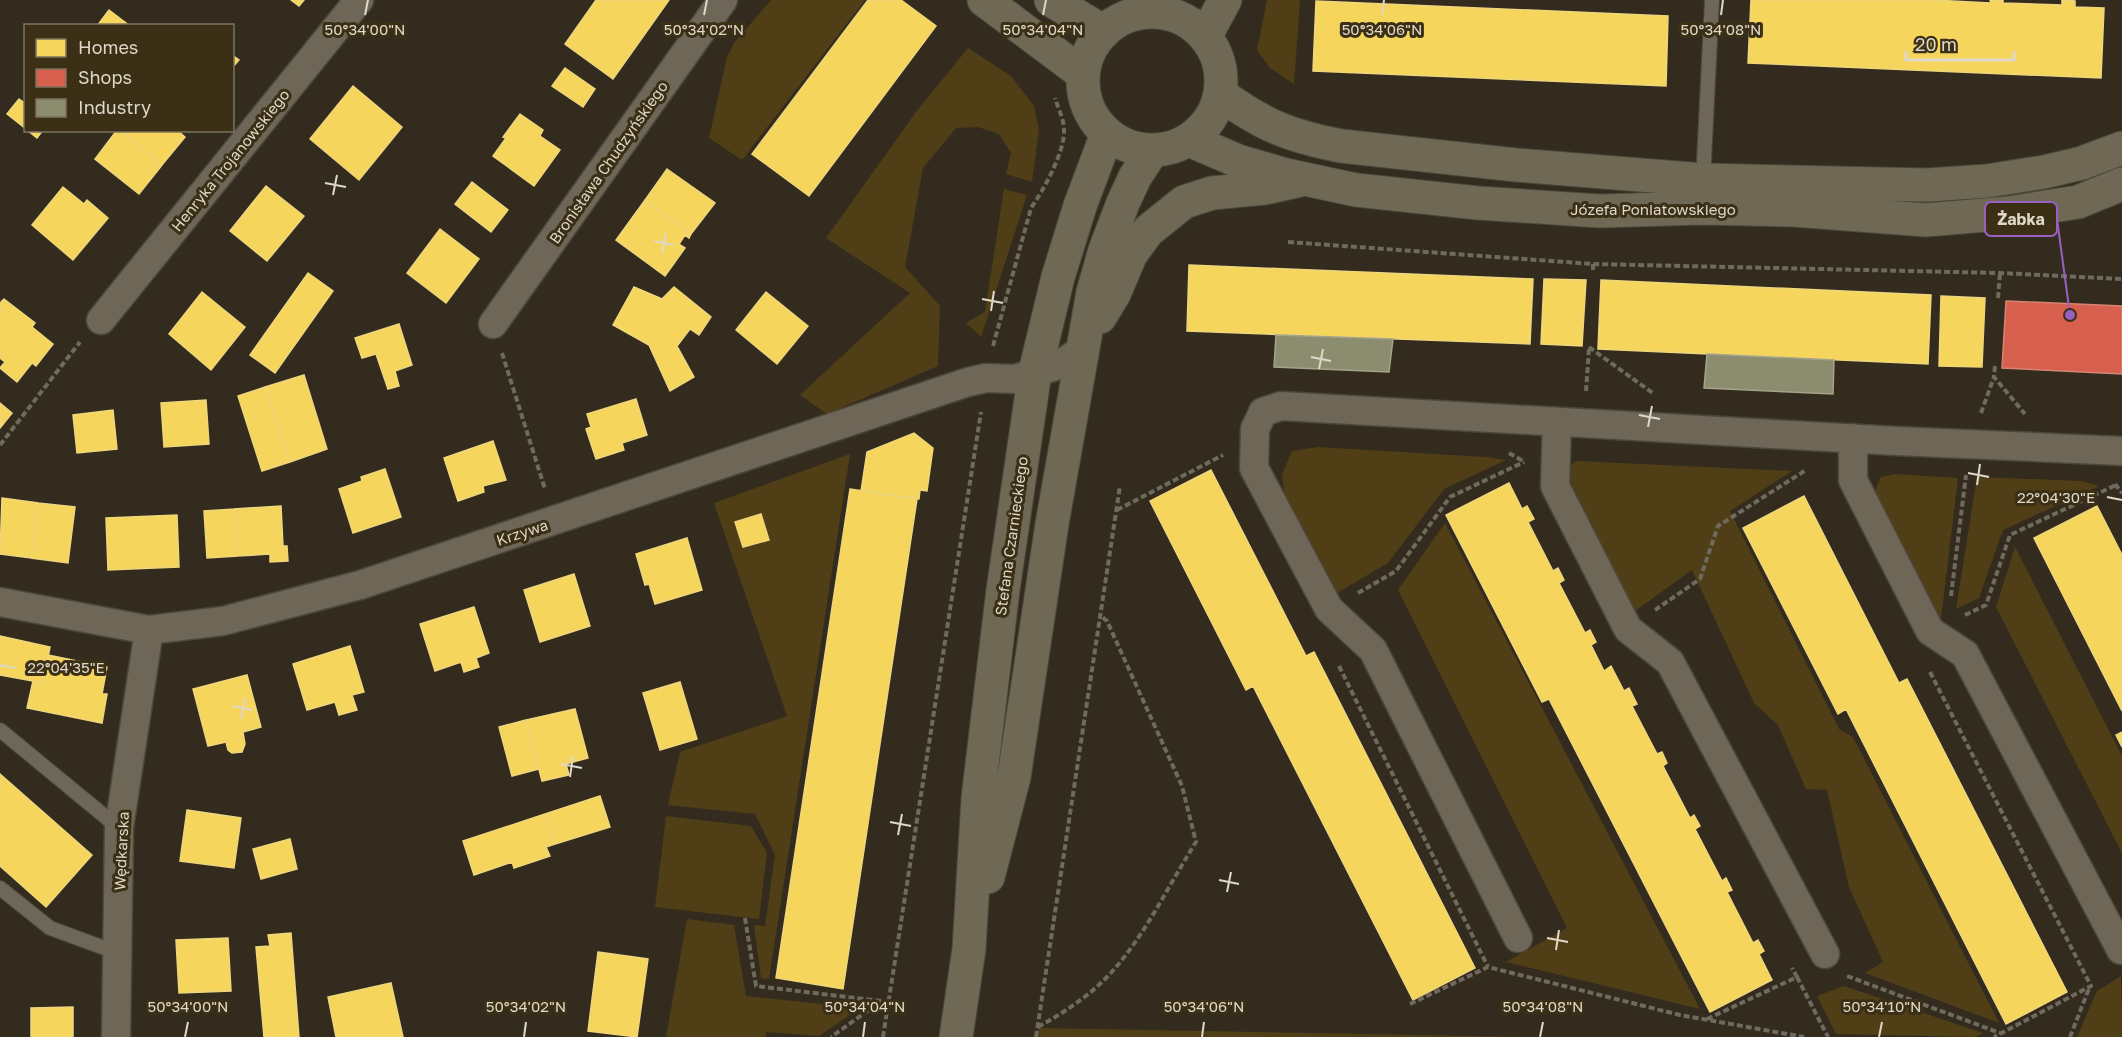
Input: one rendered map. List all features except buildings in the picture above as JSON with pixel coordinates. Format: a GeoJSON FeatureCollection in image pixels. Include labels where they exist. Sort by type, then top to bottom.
{"type":"FeatureCollection","features":[{"type":"Feature","properties":{"kind":"street","name":"Henryka Trojanowskiego"},"geometry":{"type":"LineString","coordinates":[[101,320],[359,0]]}},
{"type":"Feature","properties":{"kind":"street","name":"Bronisława Chudzyńskiego"},"geometry":{"type":"LineString","coordinates":[[493,324],[723,0]]}},
{"type":"Feature","properties":{"kind":"street"},"geometry":{"type":"LineString","coordinates":[[984,0],[1083,74]]}},
{"type":"Feature","properties":{"kind":"street"},"geometry":{"type":"LineString","coordinates":[[1052,0],[1104,32]]}},
{"type":"Feature","properties":{"kind":"street"},"geometry":{"type":"LineString","coordinates":[[1205,37],[1225,0]]}},
{"type":"Feature","properties":{"kind":"street"},"geometry":{"type":"LineString","coordinates":[[1168,6],[1179,18],[1193,26],[1205,37],[1215,54],[1221,74],[1220,94],[1214,112],[1203,128],[1189,140],[1171,148],[1152,151],[1136,149],[1120,143],[1107,134],[1093,117],[1084,96],[1083,74],[1094,44],[1104,32],[1122,19],[1168,6]]}},
{"type":"Feature","properties":{"kind":"street","name":"Józefa Poniatowskiego"},"geometry":{"type":"LineString","coordinates":[[1220,94],[1249,115],[1275,129],[1315,141],[1482,162],[1702,194],[1793,210],[1926,220],[2009,213],[2078,202],[2122,184]]}},
{"type":"Feature","properties":{"kind":"street","name":"Stefana Czarnieckiego"},"geometry":{"type":"LineString","coordinates":[[956,1037],[969,949],[978,798],[1003,590],[1035,372],[1058,278],[1080,206],[1107,134]]}},
{"type":"Feature","properties":{"kind":"street","name":"Józefa Poniatowskiego"},"geometry":{"type":"LineString","coordinates":[[1189,140],[1238,161],[1356,190],[1478,203],[1600,211],[1702,194],[1987,181],[2063,168],[2122,148]]}},
{"type":"Feature","properties":{"kind":"street","name":"Stefana Czarnieckiego"},"geometry":{"type":"LineString","coordinates":[[969,949],[1014,777],[1052,524],[1093,292],[1105,250],[1123,203],[1135,177],[1152,151]]}},
{"type":"Feature","properties":{"kind":"street"},"geometry":{"type":"LineString","coordinates":[[1082,350],[1114,294],[1131,254],[1148,231],[1161,219],[1184,202],[1212,193],[1265,188],[1304,179]]}},
{"type":"Feature","properties":{"kind":"street","name":"Krzywa"},"geometry":{"type":"LineString","coordinates":[[0,602],[149,630],[223,621],[360,585],[968,382],[986,378],[1016,379],[1059,365],[1082,350]]}},
{"type":"Feature","properties":{"kind":"street"},"geometry":{"type":"LineString","coordinates":[[1518,938],[1373,650],[1329,609],[1254,468],[1255,429],[1263,412],[1281,406],[2122,451]]}},
{"type":"Feature","properties":{"kind":"street"},"geometry":{"type":"LineString","coordinates":[[1557,422],[1555,486],[1628,629],[1670,662],[1825,954]]}},
{"type":"Feature","properties":{"kind":"street"},"geometry":{"type":"LineString","coordinates":[[1853,438],[1853,480],[1939,627],[1965,654],[2121,950]]}},
{"type":"Feature","properties":{"kind":"street","name":"Wędkarska"},"geometry":{"type":"LineString","coordinates":[[116,1037],[119,828],[149,630]]}},
{"type":"Feature","properties":{"kind":"lane"},"geometry":{"type":"LineString","coordinates":[[1702,194],[1712,0]]}},
{"type":"Feature","properties":{"kind":"lane"},"geometry":{"type":"LineString","coordinates":[[0,729],[119,828]]}},
{"type":"Feature","properties":{"kind":"lane"},"geometry":{"type":"LineString","coordinates":[[0,888],[50,928],[118,953]]}},
{"type":"Feature","properties":{"kind":"path"},"geometry":{"type":"LineString","coordinates":[[883,1037],[986,378],[994,340],[1031,208],[1044,190],[1065,131],[1050,87]]}},
{"type":"Feature","properties":{"kind":"path"},"geometry":{"type":"LineString","coordinates":[[1288,242],[1593,264],[2000,273],[2122,279]]}},
{"type":"Feature","properties":{"kind":"path"},"geometry":{"type":"LineString","coordinates":[[1593,264],[1593,273]]}},
{"type":"Feature","properties":{"kind":"path"},"geometry":{"type":"LineString","coordinates":[[1998,298],[2000,273]]}},
{"type":"Feature","properties":{"kind":"path"},"geometry":{"type":"LineString","coordinates":[[0,445],[90,330],[101,320]]}},
{"type":"Feature","properties":{"kind":"path"},"geometry":{"type":"LineString","coordinates":[[493,324],[556,521]]}},
{"type":"Feature","properties":{"kind":"path"},"geometry":{"type":"LineString","coordinates":[[1117,510],[1220,456],[1255,444]]}},
{"type":"Feature","properties":{"kind":"path"},"geometry":{"type":"LineString","coordinates":[[1329,609],[1396,571],[1450,496],[1525,462],[1508,452],[1556,453]]}},
{"type":"Feature","properties":{"kind":"path"},"geometry":{"type":"LineString","coordinates":[[1220,456],[1227,462]]}},
{"type":"Feature","properties":{"kind":"path"},"geometry":{"type":"LineString","coordinates":[[1628,629],[1700,579],[1718,526],[1812,466],[1804,465]]}},
{"type":"Feature","properties":{"kind":"path"},"geometry":{"type":"LineString","coordinates":[[1939,627],[1967,468]]}},
{"type":"Feature","properties":{"kind":"path"},"geometry":{"type":"LineString","coordinates":[[1939,627],[1986,605],[2010,535],[2117,485]]}},
{"type":"Feature","properties":{"kind":"path"},"geometry":{"type":"LineString","coordinates":[[1036,1037],[1120,486]]}},
{"type":"Feature","properties":{"kind":"path"},"geometry":{"type":"LineString","coordinates":[[1038,1028],[1066,1012],[1108,976],[1138,937],[1196,842],[1182,786],[1107,621],[1101,616]]}},
{"type":"Feature","properties":{"kind":"path"},"geometry":{"type":"LineString","coordinates":[[1335,658],[1488,967]]}},
{"type":"Feature","properties":{"kind":"path"},"geometry":{"type":"LineString","coordinates":[[1929,670],[2091,986],[2070,1037]]}},
{"type":"Feature","properties":{"kind":"path"},"geometry":{"type":"LineString","coordinates":[[745,918],[756,986],[889,1002]]}},
{"type":"Feature","properties":{"kind":"path"},"geometry":{"type":"LineString","coordinates":[[1825,954],[1845,976],[2001,1033]]}},
{"type":"Feature","properties":{"kind":"path"},"geometry":{"type":"LineString","coordinates":[[1410,1004],[1488,967],[1680,1015],[1804,1037]]}},
{"type":"Feature","properties":{"kind":"path"},"geometry":{"type":"LineString","coordinates":[[1791,967],[1828,1037]]}},
{"type":"Feature","properties":{"kind":"path"},"geometry":{"type":"LineString","coordinates":[[1707,1019],[1797,977]]}},
{"type":"Feature","properties":{"kind":"path"},"geometry":{"type":"LineString","coordinates":[[1994,1037],[2091,986]]}},
{"type":"Feature","properties":{"kind":"path"},"geometry":{"type":"LineString","coordinates":[[831,1037],[873,1007],[889,1002]]}},
{"type":"Feature","properties":{"kind":"shaded area"},"geometry":{"type":"Polygon","coordinates":[[[771,0],[865,0],[742,160],[709,138],[727,57],[734,43],[771,0]]]}},
{"type":"Feature","properties":{"kind":"shaded area"},"geometry":{"type":"Polygon","coordinates":[[[1267,0],[1300,0],[1294,84],[1270,68],[1257,50],[1267,0]]]}},
{"type":"Feature","properties":{"kind":"shaded area"},"geometry":{"type":"Polygon","coordinates":[[[968,48],[1011,76],[1034,106],[1039,130],[1032,182],[1006,174],[1011,153],[999,134],[978,127],[956,128],[923,168],[905,267],[940,306],[938,366],[827,414],[800,395],[910,293],[826,238],[916,112],[968,48]]]}},
{"type":"Feature","properties":{"kind":"shaded area"},"geometry":{"type":"Polygon","coordinates":[[[1004,189],[1027,195],[981,337],[966,323],[985,312],[1004,189]]]}},
{"type":"Feature","properties":{"kind":"shaded area"},"geometry":{"type":"Polygon","coordinates":[[[1318,447],[1506,460],[1444,489],[1388,563],[1332,596],[1285,502],[1282,474],[1292,451],[1318,447]]]}},
{"type":"Feature","properties":{"kind":"shaded area"},"geometry":{"type":"Polygon","coordinates":[[[850,454],[769,979],[761,978],[754,925],[765,926],[775,855],[755,814],[668,805],[680,752],[787,716],[714,503],[850,454]]]}},
{"type":"Feature","properties":{"kind":"shaded area"},"geometry":{"type":"Polygon","coordinates":[[[1577,461],[1792,471],[1730,511],[1839,729],[1853,737],[1999,1023],[1865,973],[1883,962],[1849,887],[1827,790],[1806,789],[1778,725],[1754,703],[1692,570],[1631,614],[1564,481],[1568,467],[1577,461]]]}},
{"type":"Feature","properties":{"kind":"shaded area"},"geometry":{"type":"Polygon","coordinates":[[[1896,474],[1958,478],[1941,619],[1933,622],[1879,511],[1875,491],[1881,477],[1896,474]]]}},
{"type":"Feature","properties":{"kind":"shaded area"},"geometry":{"type":"Polygon","coordinates":[[[1977,477],[2082,481],[2099,486],[2003,530],[1979,598],[1956,609],[1977,477]]]}},
{"type":"Feature","properties":{"kind":"shaded area"},"geometry":{"type":"Polygon","coordinates":[[[1445,523],[1700,1009],[1506,962],[1567,928],[1398,590],[1445,523]]]}},
{"type":"Feature","properties":{"kind":"shaded area"},"geometry":{"type":"Polygon","coordinates":[[[2015,547],[2122,756],[2122,853],[1996,607],[2015,547]]]}},
{"type":"Feature","properties":{"kind":"shaded area"},"geometry":{"type":"Polygon","coordinates":[[[666,816],[751,826],[767,853],[759,919],[655,907],[666,816]]]}},
{"type":"Feature","properties":{"kind":"shaded area"},"geometry":{"type":"Polygon","coordinates":[[[687,919],[734,925],[746,996],[860,1008],[819,1036],[766,1032],[766,1037],[666,1037],[687,919]]]}},
{"type":"Feature","properties":{"kind":"shaded area"},"geometry":{"type":"Polygon","coordinates":[[[2121,976],[2122,1037],[2077,1037],[2097,991],[2121,976]]]}},
{"type":"Feature","properties":{"kind":"shaded area"},"geometry":{"type":"Polygon","coordinates":[[[1844,986],[1983,1033],[1976,1037],[1836,1034],[1817,996],[1844,986]]]}},
{"type":"Feature","properties":{"kind":"shaded area"},"geometry":{"type":"Polygon","coordinates":[[[1038,1028],[1528,1037],[1036,1037],[1038,1028]]]}},
{"type":"Feature","properties":{"kind":"place","name":"Żabka"},"geometry":{"type":"Point","coordinates":[2070,315]}}]}
